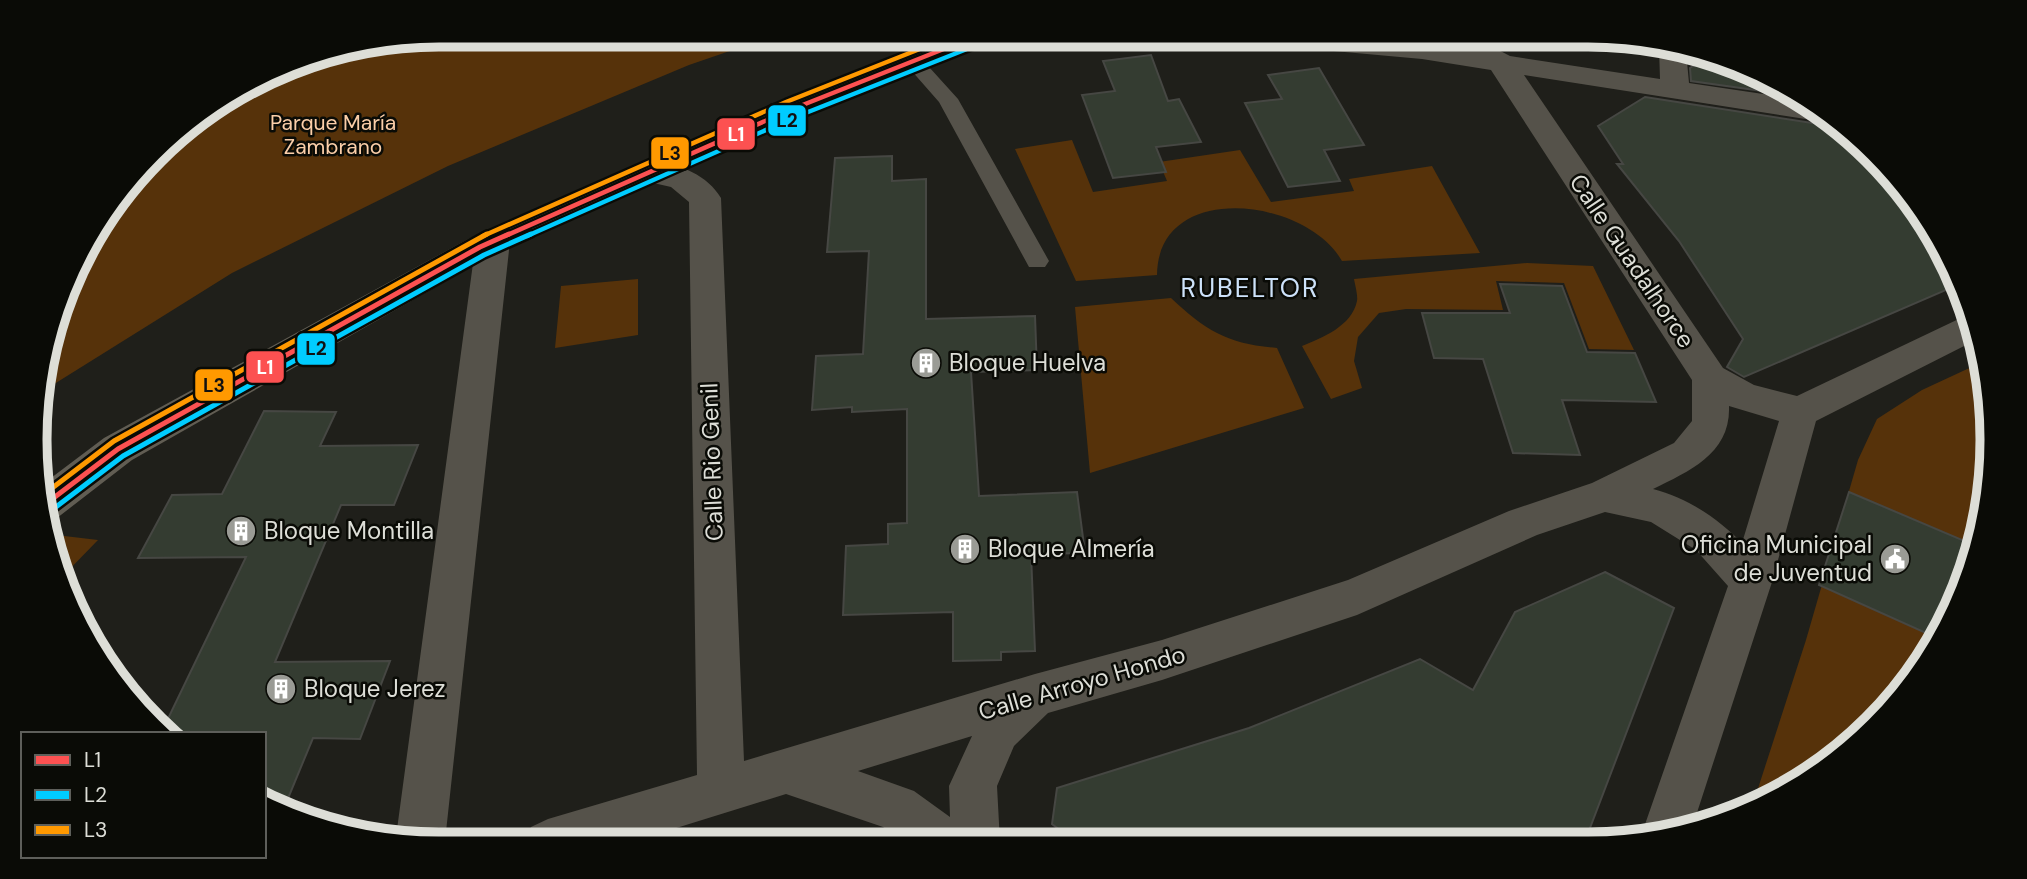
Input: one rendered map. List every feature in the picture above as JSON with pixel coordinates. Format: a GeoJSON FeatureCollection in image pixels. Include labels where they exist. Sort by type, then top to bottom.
{"type":"FeatureCollection","features":[{"type":"Feature","properties":{"kind":"street"},"geometry":{"type":"LineString","coordinates":[[52,499],[118,449],[493,241],[648,172],[948,47]]}},
{"type":"Feature","properties":{"kind":"street"},"geometry":{"type":"LineString","coordinates":[[1378,47],[1422,51],[1798,109]]}},
{"type":"Feature","properties":{"kind":"street","name":"Calle Guadalhorce"},"geometry":{"type":"LineString","coordinates":[[1481,47],[1501,63],[1710,378],[1743,396],[1800,412]]}},
{"type":"Feature","properties":{"kind":"street"},"geometry":{"type":"LineString","coordinates":[[1673,57],[1675,90]]}},
{"type":"Feature","properties":{"kind":"street","name":"Calle Rio Genil"},"geometry":{"type":"LineString","coordinates":[[648,172],[681,178],[705,198],[721,791]]}},
{"type":"Feature","properties":{"kind":"street"},"geometry":{"type":"LineString","coordinates":[[421,831],[493,241]]}},
{"type":"Feature","properties":{"kind":"street"},"geometry":{"type":"LineString","coordinates":[[1669,823],[1751,582],[1800,412],[1964,330]]}},
{"type":"Feature","properties":{"kind":"street","name":"Calle Arroyo Hondo"},"geometry":{"type":"LineString","coordinates":[[587,832],[1035,695],[1162,660],[1357,596],[1523,523],[1605,495],[1688,454],[1711,425],[1710,378]]}},
{"type":"Feature","properties":{"kind":"street"},"geometry":{"type":"LineString","coordinates":[[1605,495],[1661,508],[1711,538],[1751,582]]}},
{"type":"Feature","properties":{"kind":"street"},"geometry":{"type":"LineString","coordinates":[[975,832],[973,786],[998,730],[1035,695]]}},
{"type":"Feature","properties":{"kind":"street"},"geometry":{"type":"LineString","coordinates":[[786,771],[897,808],[931,832]]}},
{"type":"Feature","properties":{"kind":"lane"},"geometry":{"type":"LineString","coordinates":[[913,61],[947,99],[1037,261]]}},
{"type":"Feature","properties":{"kind":"green space","name":"Parque María Zambrano"},"geometry":{"type":"Polygon","coordinates":[[[741,47],[689,65],[448,166],[232,273],[51,386],[61,338],[77,289],[100,243],[128,201],[162,162],[201,128],[266,88],[313,68],[338,61],[414,48],[741,47]]]}},
{"type":"Feature","properties":{"kind":"green space"},"geometry":{"type":"Polygon","coordinates":[[[1072,140],[1093,192],[1167,181],[1159,162],[1240,150],[1271,202],[1354,191],[1349,179],[1432,166],[1480,253],[1342,261],[1323,239],[1298,223],[1267,212],[1236,208],[1206,212],[1181,224],[1164,244],[1157,275],[1076,281],[1015,149],[1072,140]]]}},
{"type":"Feature","properties":{"kind":"green space"},"geometry":{"type":"Polygon","coordinates":[[[1527,263],[1593,266],[1634,350],[1589,349],[1564,283],[1496,281],[1503,310],[1406,309],[1379,313],[1358,337],[1354,361],[1362,388],[1331,399],[1302,346],[1335,330],[1349,317],[1357,301],[1354,279],[1527,263]]]}},
{"type":"Feature","properties":{"kind":"green space"},"geometry":{"type":"Polygon","coordinates":[[[638,279],[638,335],[555,348],[561,286],[638,279]]]}},
{"type":"Feature","properties":{"kind":"green space"},"geometry":{"type":"Polygon","coordinates":[[[1171,298],[1195,319],[1219,334],[1245,343],[1277,348],[1304,408],[1090,473],[1075,307],[1171,298]]]}},
{"type":"Feature","properties":{"kind":"green space"},"geometry":{"type":"Polygon","coordinates":[[[1973,367],[1979,414],[1979,465],[1972,516],[1950,590],[1914,657],[1865,717],[1805,766],[1756,793],[1806,640],[1858,460],[1877,419],[1922,390],[1973,367]]]}},
{"type":"Feature","properties":{"kind":"green space"},"geometry":{"type":"Polygon","coordinates":[[[60,535],[98,540],[69,570],[60,535]]]}},
{"type":"Feature","properties":{"kind":"building"},"geometry":{"type":"Polygon","coordinates":[[[1151,55],[1168,101],[1179,99],[1201,142],[1156,147],[1166,172],[1113,178],[1082,95],[1115,91],[1103,61],[1151,55]]]}},
{"type":"Feature","properties":{"kind":"building"},"geometry":{"type":"Polygon","coordinates":[[[1697,63],[1714,68],[1769,92],[1691,81],[1690,68],[1697,63]]]}},
{"type":"Feature","properties":{"kind":"building"},"geometry":{"type":"Polygon","coordinates":[[[1319,68],[1364,145],[1324,150],[1340,181],[1288,187],[1245,103],[1282,99],[1268,75],[1319,68]]]}},
{"type":"Feature","properties":{"kind":"building"},"geometry":{"type":"Polygon","coordinates":[[[1645,97],[1812,123],[1817,121],[1865,162],[1899,201],[1927,243],[1950,288],[1744,377],[1727,367],[1743,339],[1679,241],[1617,164],[1623,164],[1598,126],[1645,97]]]}},
{"type":"Feature","properties":{"kind":"building"},"geometry":{"type":"Polygon","coordinates":[[[892,156],[892,181],[926,179],[926,319],[1035,316],[1037,370],[971,372],[979,496],[1077,492],[1085,553],[1031,554],[1035,651],[1001,652],[1001,660],[953,661],[953,612],[843,615],[846,546],[888,544],[888,524],[907,523],[907,409],[852,412],[852,407],[812,410],[816,356],[863,354],[869,251],[827,252],[835,158],[892,156]]]}},
{"type":"Feature","properties":{"kind":"building"},"geometry":{"type":"Polygon","coordinates":[[[1500,284],[1562,286],[1587,352],[1635,353],[1656,402],[1562,400],[1580,455],[1513,453],[1483,359],[1434,358],[1422,313],[1510,313],[1500,284]]]}},
{"type":"Feature","properties":{"kind":"building"},"geometry":{"type":"Polygon","coordinates":[[[264,411],[336,412],[320,446],[418,445],[394,505],[341,505],[275,662],[390,661],[360,739],[313,738],[287,801],[266,791],[266,732],[179,732],[167,721],[246,557],[138,558],[172,495],[222,494],[264,411]]]}},
{"type":"Feature","properties":{"kind":"building"},"geometry":{"type":"Polygon","coordinates":[[[1849,492],[1966,542],[1950,590],[1928,634],[1819,585],[1849,492]]]}},
{"type":"Feature","properties":{"kind":"building"},"geometry":{"type":"Polygon","coordinates":[[[1605,572],[1674,608],[1588,832],[1063,832],[1052,824],[1057,788],[1249,728],[1420,659],[1473,690],[1515,612],[1605,572]]]}},
{"type":"Feature","properties":{"kind":"transit line","name":"L3"},"geometry":{"type":"LineString","coordinates":[[51,489],[114,441],[476,239],[786,102],[925,47]]}},
{"type":"Feature","properties":{"kind":"transit line","name":"L1"},"geometry":{"type":"LineString","coordinates":[[52,499],[118,449],[480,247],[790,110],[949,47]]}},
{"type":"Feature","properties":{"kind":"transit line","name":"L2"},"geometry":{"type":"LineString","coordinates":[[54,509],[123,456],[484,255],[793,118],[972,47]]}},
{"type":"Feature","properties":{"kind":"place","name":"Bloque Huelva"},"geometry":{"type":"Point","coordinates":[926,363]}},
{"type":"Feature","properties":{"kind":"place","name":"Bloque Montilla"},"geometry":{"type":"Point","coordinates":[241,531]}},
{"type":"Feature","properties":{"kind":"place","name":"Bloque Almería"},"geometry":{"type":"Point","coordinates":[965,549]}},
{"type":"Feature","properties":{"kind":"place","name":"Oficina Municipal de Juventud"},"geometry":{"type":"Point","coordinates":[1895,559]}},
{"type":"Feature","properties":{"kind":"place","name":"Bloque Jerez"},"geometry":{"type":"Point","coordinates":[281,689]}},
{"type":"Feature","properties":{"kind":"district","name":"RUBELTOR"},"geometry":{"type":"Point","coordinates":[1250,288]}}]}
